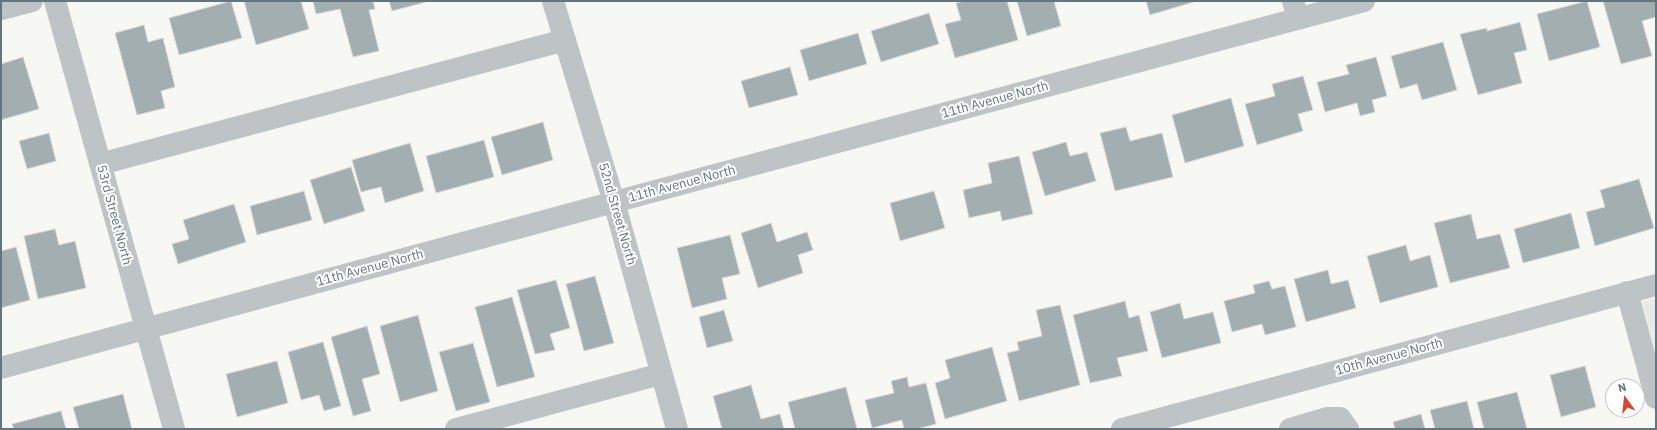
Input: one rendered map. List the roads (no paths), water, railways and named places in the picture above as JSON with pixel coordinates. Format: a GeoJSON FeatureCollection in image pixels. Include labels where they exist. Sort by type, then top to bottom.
{"type":"FeatureCollection","features":[{"type":"Feature","properties":{"kind":"street"},"geometry":{"type":"LineString","coordinates":[[1,9],[32,1]]}},
{"type":"Feature","properties":{"kind":"street","name":"53rd Street North"},"geometry":{"type":"LineString","coordinates":[[55,1],[174,429]]}},
{"type":"Feature","properties":{"kind":"street","name":"52nd Street North"},"geometry":{"type":"LineString","coordinates":[[553,1],[614,202],[676,429]]}},
{"type":"Feature","properties":{"kind":"street","name":"11th Avenue North"},"geometry":{"type":"LineString","coordinates":[[1,368],[614,202],[1296,10],[1364,1]]}},
{"type":"Feature","properties":{"kind":"street"},"geometry":{"type":"LineString","coordinates":[[100,164],[565,40]]}},
{"type":"Feature","properties":{"kind":"street","name":"10th Avenue North"},"geometry":{"type":"LineString","coordinates":[[1122,429],[1190,420],[1656,284]]}},
{"type":"Feature","properties":{"kind":"street"},"geometry":{"type":"LineString","coordinates":[[1627,292],[1656,398]]}},
{"type":"Feature","properties":{"kind":"street"},"geometry":{"type":"LineString","coordinates":[[456,429],[661,374]]}},
{"type":"Feature","properties":{"kind":"street"},"geometry":{"type":"LineString","coordinates":[[1290,429],[1327,418],[1340,418],[1348,429]]}}]}
